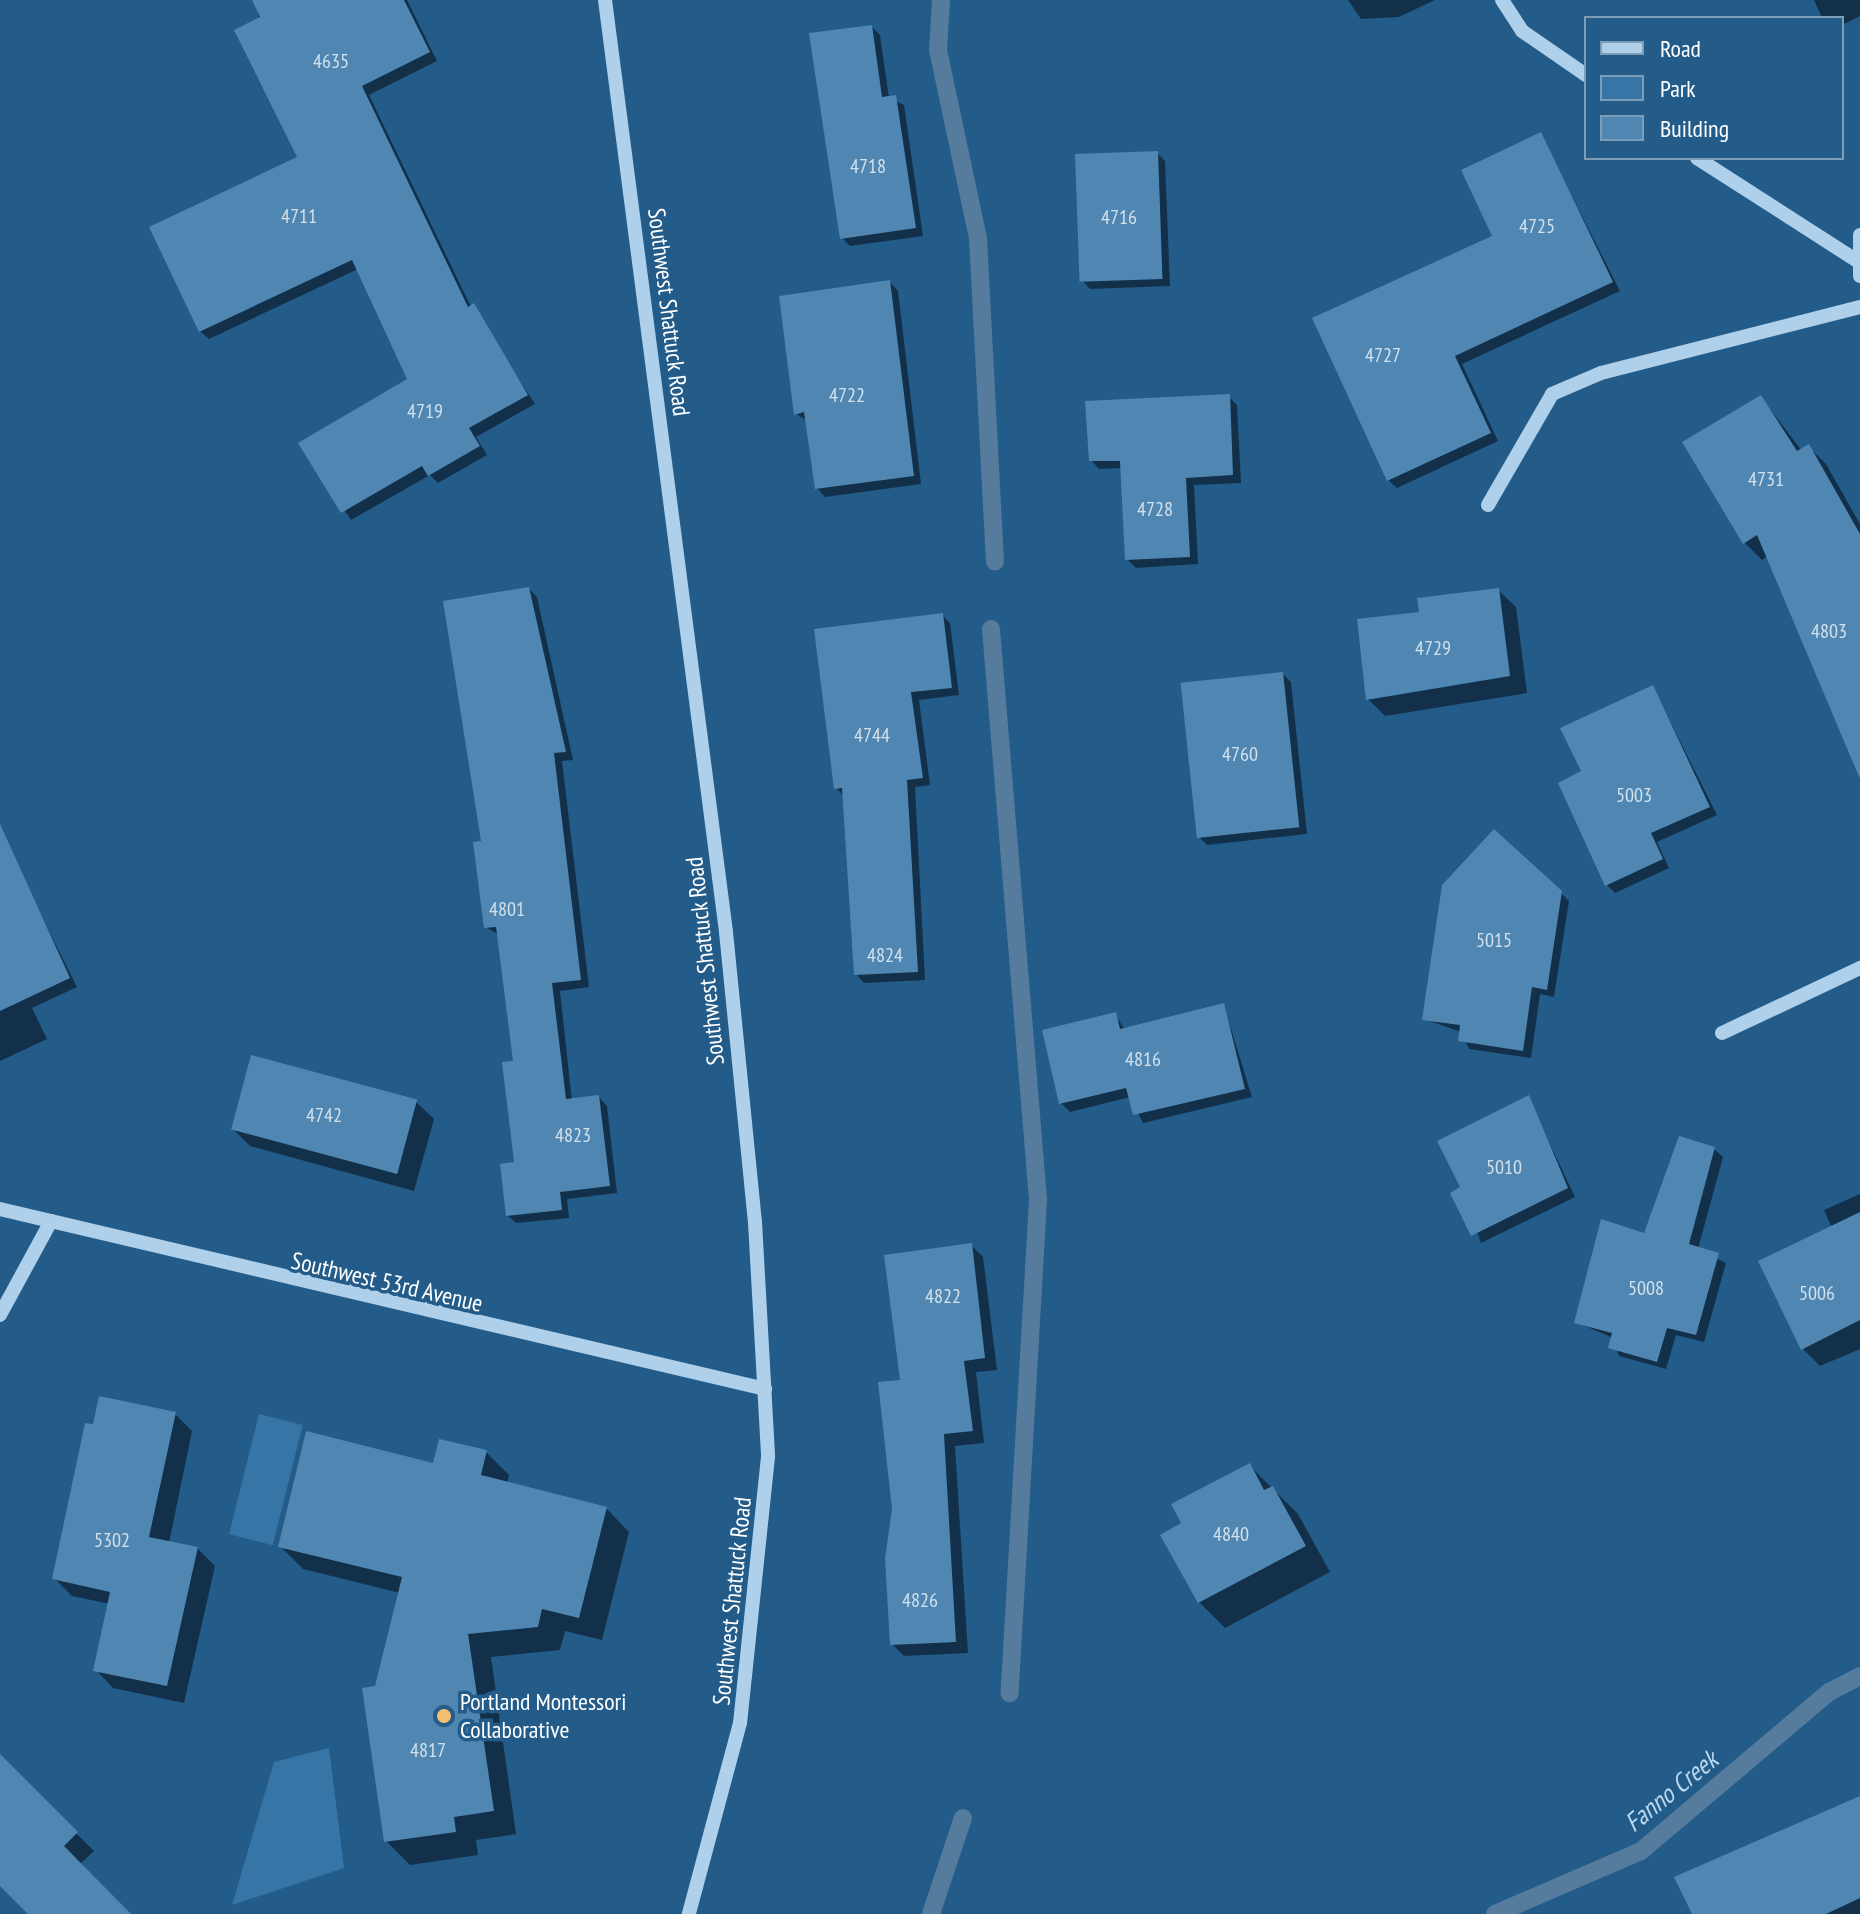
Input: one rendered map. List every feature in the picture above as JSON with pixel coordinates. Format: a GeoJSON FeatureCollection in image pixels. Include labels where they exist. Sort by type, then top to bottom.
{"type":"FeatureCollection","features":[{"type":"Feature","properties":{"kind":"street","name":"Southwest Shattuck Road"},"geometry":{"type":"LineString","coordinates":[[605,0],[726,932],[765,1389],[766,1511],[740,1723],[689,1914]]}},
{"type":"Feature","properties":{"kind":"street"},"geometry":{"type":"LineString","coordinates":[[1502,0],[1522,31],[1584,74]]}},
{"type":"Feature","properties":{"kind":"street"},"geometry":{"type":"LineString","coordinates":[[1700,160],[1856,260]]}},
{"type":"Feature","properties":{"kind":"street"},"geometry":{"type":"LineString","coordinates":[[1860,235],[1856,260],[1860,276]]}},
{"type":"Feature","properties":{"kind":"street"},"geometry":{"type":"LineString","coordinates":[[1488,505],[1552,394],[1601,373],[1860,307]]}},
{"type":"Feature","properties":{"kind":"street"},"geometry":{"type":"LineString","coordinates":[[1722,1033],[1860,968]]}},
{"type":"Feature","properties":{"kind":"street","name":"Southwest 53rd Avenue"},"geometry":{"type":"LineString","coordinates":[[0,1209],[765,1389]]}},
{"type":"Feature","properties":{"kind":"street"},"geometry":{"type":"LineString","coordinates":[[0,1315],[51,1221]]}},
{"type":"Feature","properties":{"kind":"green space"},"geometry":{"type":"Polygon","coordinates":[[[259,1414],[303,1425],[273,1545],[229,1534],[259,1414]]]}},
{"type":"Feature","properties":{"kind":"green space"},"geometry":{"type":"Polygon","coordinates":[[[329,1748],[344,1868],[232,1905],[274,1762],[329,1748]]]}},
{"type":"Feature","properties":{"kind":"building"},"geometry":{"type":"Polygon","coordinates":[[[252,0],[404,0],[430,52],[362,86],[468,307],[474,303],[528,395],[469,428],[480,446],[428,476],[422,466],[341,513],[298,443],[407,379],[352,260],[199,332],[149,227],[297,157],[234,30],[260,17],[252,0]]]}},
{"type":"Feature","properties":{"kind":"building"},"geometry":{"type":"Polygon","coordinates":[[[872,25],[882,97],[896,95],[916,228],[840,239],[809,33],[872,25]]]}},
{"type":"Feature","properties":{"kind":"building"},"geometry":{"type":"Polygon","coordinates":[[[1541,132],[1613,282],[1455,356],[1491,433],[1387,481],[1312,318],[1492,236],[1461,170],[1541,132]]]}},
{"type":"Feature","properties":{"kind":"building"},"geometry":{"type":"Polygon","coordinates":[[[1158,151],[1162,279],[1080,282],[1075,154],[1158,151]]]}},
{"type":"Feature","properties":{"kind":"building"},"geometry":{"type":"Polygon","coordinates":[[[890,280],[914,476],[815,489],[804,412],[794,415],[779,296],[890,280]]]}},
{"type":"Feature","properties":{"kind":"building"},"geometry":{"type":"Polygon","coordinates":[[[1230,394],[1233,475],[1186,478],[1190,557],[1125,560],[1120,461],[1089,461],[1085,401],[1230,394]]]}},
{"type":"Feature","properties":{"kind":"building"},"geometry":{"type":"Polygon","coordinates":[[[1761,395],[1797,451],[1809,444],[1860,534],[1860,779],[1757,535],[1743,544],[1682,442],[1761,395]]]}},
{"type":"Feature","properties":{"kind":"building"},"geometry":{"type":"Polygon","coordinates":[[[529,587],[566,752],[554,753],[581,980],[552,983],[566,1099],[599,1095],[610,1186],[560,1192],[562,1210],[506,1216],[500,1164],[514,1162],[502,1062],[513,1061],[496,927],[484,928],[473,842],[481,841],[443,601],[529,587]]]}},
{"type":"Feature","properties":{"kind":"building"},"geometry":{"type":"Polygon","coordinates":[[[1499,588],[1510,676],[1366,700],[1357,619],[1419,612],[1417,598],[1499,588]]]}},
{"type":"Feature","properties":{"kind":"building"},"geometry":{"type":"Polygon","coordinates":[[[943,613],[952,688],[911,692],[923,778],[907,780],[918,972],[854,975],[842,788],[834,789],[814,629],[943,613]]]}},
{"type":"Feature","properties":{"kind":"building"},"geometry":{"type":"Polygon","coordinates":[[[1283,672],[1299,827],[1197,838],[1181,683],[1283,672]]]}},
{"type":"Feature","properties":{"kind":"building"},"geometry":{"type":"Polygon","coordinates":[[[1653,685],[1710,807],[1651,833],[1663,859],[1605,886],[1558,783],[1581,771],[1560,728],[1653,685]]]}},
{"type":"Feature","properties":{"kind":"building"},"geometry":{"type":"Polygon","coordinates":[[[0,824],[70,978],[0,1011],[0,824]]]}},
{"type":"Feature","properties":{"kind":"building"},"geometry":{"type":"Polygon","coordinates":[[[1494,829],[1562,891],[1547,990],[1532,987],[1523,1051],[1458,1041],[1460,1025],[1422,1020],[1442,885],[1494,829]]]}},
{"type":"Feature","properties":{"kind":"building"},"geometry":{"type":"Polygon","coordinates":[[[1224,1003],[1245,1089],[1133,1115],[1126,1088],[1059,1104],[1042,1030],[1116,1012],[1120,1029],[1224,1003]]]}},
{"type":"Feature","properties":{"kind":"building"},"geometry":{"type":"Polygon","coordinates":[[[251,1055],[417,1100],[397,1174],[231,1129],[251,1055]]]}},
{"type":"Feature","properties":{"kind":"building"},"geometry":{"type":"Polygon","coordinates":[[[1529,1095],[1568,1188],[1471,1236],[1450,1193],[1460,1187],[1437,1141],[1529,1095]]]}},
{"type":"Feature","properties":{"kind":"building"},"geometry":{"type":"Polygon","coordinates":[[[1679,1136],[1715,1147],[1689,1244],[1719,1253],[1696,1335],[1667,1328],[1657,1362],[1608,1348],[1612,1333],[1574,1323],[1601,1219],[1644,1233],[1679,1136]]]}},
{"type":"Feature","properties":{"kind":"building"},"geometry":{"type":"Polygon","coordinates":[[[1860,1212],[1860,1320],[1801,1350],[1758,1261],[1860,1212]]]}},
{"type":"Feature","properties":{"kind":"building"},"geometry":{"type":"Polygon","coordinates":[[[972,1243],[985,1358],[964,1361],[973,1431],[944,1434],[956,1642],[890,1645],[885,1558],[892,1509],[878,1382],[900,1380],[884,1255],[972,1243]]]}},
{"type":"Feature","properties":{"kind":"building"},"geometry":{"type":"Polygon","coordinates":[[[99,1396],[176,1412],[149,1537],[198,1547],[167,1686],[93,1671],[110,1592],[52,1579],[85,1423],[93,1424],[99,1396]]]}},
{"type":"Feature","properties":{"kind":"building"},"geometry":{"type":"Polygon","coordinates":[[[306,1431],[433,1463],[439,1439],[487,1450],[481,1475],[607,1507],[579,1618],[542,1609],[538,1627],[468,1634],[494,1811],[454,1817],[456,1832],[384,1842],[362,1688],[375,1686],[402,1577],[278,1547],[306,1431]]]}},
{"type":"Feature","properties":{"kind":"building"},"geometry":{"type":"Polygon","coordinates":[[[1250,1463],[1264,1490],[1273,1486],[1306,1546],[1198,1603],[1160,1535],[1181,1523],[1171,1504],[1250,1463]]]}},
{"type":"Feature","properties":{"kind":"building"},"geometry":{"type":"Polygon","coordinates":[[[0,1754],[78,1832],[64,1846],[131,1914],[28,1914],[0,1886],[0,1754]]]}},
{"type":"Feature","properties":{"kind":"building"},"geometry":{"type":"Polygon","coordinates":[[[1860,1796],[1860,1898],[1826,1914],[1692,1914],[1674,1877],[1860,1796]]]}},
{"type":"Feature","properties":{"kind":"waterway"},"geometry":{"type":"LineString","coordinates":[[941,0],[938,50],[978,238],[995,562]]}},
{"type":"Feature","properties":{"kind":"waterway"},"geometry":{"type":"LineString","coordinates":[[991,629],[1038,1200],[1010,1693]]}},
{"type":"Feature","properties":{"kind":"waterway","name":"Fanno Creek"},"geometry":{"type":"LineString","coordinates":[[1495,1914],[1641,1851],[1829,1692],[1860,1676]]}},
{"type":"Feature","properties":{"kind":"waterway"},"geometry":{"type":"LineString","coordinates":[[931,1914],[963,1818]]}},
{"type":"Feature","properties":{"kind":"place","name":"Portland Montessori Collaborative"},"geometry":{"type":"Point","coordinates":[444,1716]}}]}
